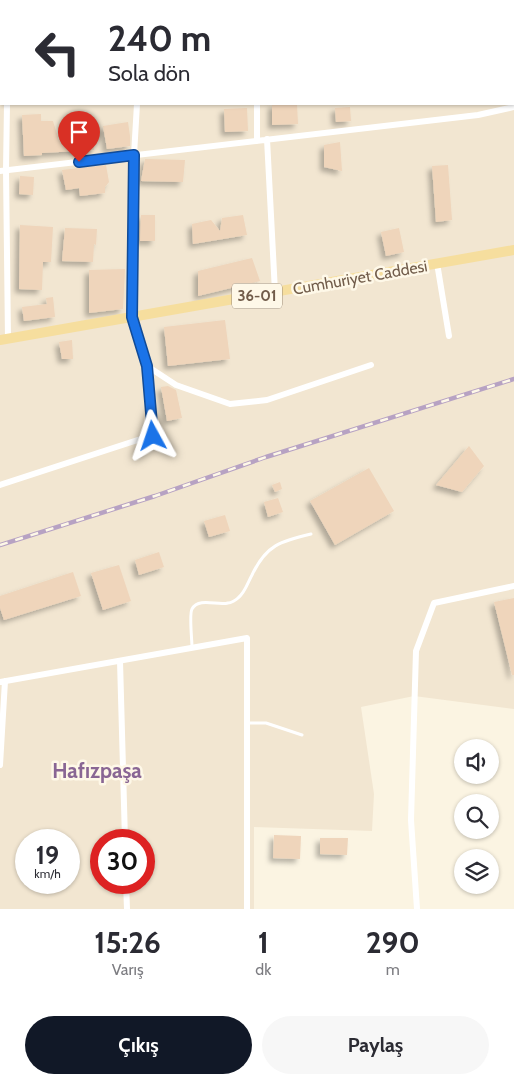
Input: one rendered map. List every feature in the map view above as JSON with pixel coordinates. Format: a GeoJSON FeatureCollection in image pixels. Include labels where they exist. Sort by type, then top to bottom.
{"type":"FeatureCollection","features":[{"type":"Feature","properties":{"kind":"main road","name":"Cumhuriyet Caddesi"},"geometry":{"type":"LineString","coordinates":[[4,339],[514,250]]}},
{"type":"Feature","properties":{"kind":"street"},"geometry":{"type":"LineString","coordinates":[[4,339],[3,170],[7,105]]}},
{"type":"Feature","properties":{"kind":"street"},"geometry":{"type":"LineString","coordinates":[[0,485],[153,436],[147,366],[132,317],[134,155],[137,105]]}},
{"type":"Feature","properties":{"kind":"street"},"geometry":{"type":"LineString","coordinates":[[257,105],[257,141]]}},
{"type":"Feature","properties":{"kind":"street"},"geometry":{"type":"LineString","coordinates":[[3,170],[478,115],[514,107]]}},
{"type":"Feature","properties":{"kind":"street"},"geometry":{"type":"LineString","coordinates":[[267,140],[275,292]]}},
{"type":"Feature","properties":{"kind":"street"},"geometry":{"type":"LineString","coordinates":[[438,263],[449,336]]}},
{"type":"Feature","properties":{"kind":"street"},"geometry":{"type":"LineString","coordinates":[[147,366],[176,385],[230,404],[266,400],[371,365]]}},
{"type":"Feature","properties":{"kind":"street"},"geometry":{"type":"LineString","coordinates":[[417,909],[411,820],[416,651],[434,603],[514,586]]}},
{"type":"Feature","properties":{"kind":"street"},"geometry":{"type":"LineString","coordinates":[[0,765],[2,681],[247,638],[247,909]]}},
{"type":"Feature","properties":{"kind":"street"},"geometry":{"type":"LineString","coordinates":[[120,660],[125,829]]}},
{"type":"Feature","properties":{"kind":"street"},"geometry":{"type":"LineString","coordinates":[[126,894],[127,909]]}},
{"type":"Feature","properties":{"kind":"lane"},"geometry":{"type":"LineString","coordinates":[[192,648],[191,615],[192,610],[198,604],[206,602],[228,603],[238,598],[242,594],[257,563],[270,549],[285,540],[311,534]]}},
{"type":"Feature","properties":{"kind":"lane"},"geometry":{"type":"LineString","coordinates":[[247,724],[266,724],[302,735]]}},
{"type":"Feature","properties":{"kind":"shaded area"},"geometry":{"type":"Polygon","coordinates":[[[0,105],[514,105],[514,709],[414,696],[361,707],[374,794],[372,831],[254,827],[254,909],[0,909],[0,105]]]}},
{"type":"Feature","properties":{"kind":"building"},"geometry":{"type":"Polygon","coordinates":[[[272,105],[297,105],[298,124],[272,125],[272,105]]]}},
{"type":"Feature","properties":{"kind":"building"},"geometry":{"type":"Polygon","coordinates":[[[350,107],[351,121],[336,122],[335,108],[350,107]]]}},
{"type":"Feature","properties":{"kind":"building"},"geometry":{"type":"Polygon","coordinates":[[[247,108],[248,131],[225,132],[224,109],[247,108]]]}},
{"type":"Feature","properties":{"kind":"building"},"geometry":{"type":"Polygon","coordinates":[[[41,114],[41,121],[53,121],[59,141],[75,140],[74,126],[92,125],[94,150],[24,156],[22,115],[41,114]]]}},
{"type":"Feature","properties":{"kind":"building"},"geometry":{"type":"Polygon","coordinates":[[[128,122],[130,146],[107,149],[103,126],[128,122]]]}},
{"type":"Feature","properties":{"kind":"building"},"geometry":{"type":"Polygon","coordinates":[[[340,142],[342,171],[324,167],[324,145],[340,142]]]}},
{"type":"Feature","properties":{"kind":"building"},"geometry":{"type":"Polygon","coordinates":[[[145,159],[185,160],[183,182],[141,181],[145,159]]]}},
{"type":"Feature","properties":{"kind":"building"},"geometry":{"type":"Polygon","coordinates":[[[106,165],[109,182],[105,187],[105,193],[80,196],[79,188],[66,190],[62,170],[106,165]]]}},
{"type":"Feature","properties":{"kind":"building"},"geometry":{"type":"Polygon","coordinates":[[[448,165],[452,220],[436,222],[432,166],[448,165]]]}},
{"type":"Feature","properties":{"kind":"building"},"geometry":{"type":"Polygon","coordinates":[[[20,176],[34,177],[33,195],[19,194],[20,176]]]}},
{"type":"Feature","properties":{"kind":"building"},"geometry":{"type":"Polygon","coordinates":[[[141,215],[155,215],[155,241],[140,241],[141,215]]]}},
{"type":"Feature","properties":{"kind":"building"},"geometry":{"type":"Polygon","coordinates":[[[243,215],[247,235],[193,244],[192,224],[211,220],[220,231],[222,218],[243,215]]]}},
{"type":"Feature","properties":{"kind":"building"},"geometry":{"type":"Polygon","coordinates":[[[20,225],[53,227],[51,262],[43,262],[42,290],[19,289],[20,225]]]}},
{"type":"Feature","properties":{"kind":"building"},"geometry":{"type":"Polygon","coordinates":[[[65,228],[97,229],[93,262],[62,261],[65,228]]]}},
{"type":"Feature","properties":{"kind":"building"},"geometry":{"type":"Polygon","coordinates":[[[399,228],[404,252],[386,256],[381,232],[399,228]]]}},
{"type":"Feature","properties":{"kind":"building"},"geometry":{"type":"Polygon","coordinates":[[[252,258],[260,281],[198,296],[198,271],[252,258]]]}},
{"type":"Feature","properties":{"kind":"building"},"geometry":{"type":"Polygon","coordinates":[[[125,269],[123,309],[89,313],[89,270],[125,269]]]}},
{"type":"Feature","properties":{"kind":"building"},"geometry":{"type":"Polygon","coordinates":[[[53,297],[55,317],[24,321],[22,307],[47,304],[46,298],[53,297]]]}},
{"type":"Feature","properties":{"kind":"building"},"geometry":{"type":"Polygon","coordinates":[[[225,320],[230,359],[168,366],[164,327],[225,320]]]}},
{"type":"Feature","properties":{"kind":"building"},"geometry":{"type":"Polygon","coordinates":[[[72,340],[73,359],[62,359],[59,342],[72,340]]]}},
{"type":"Feature","properties":{"kind":"building"},"geometry":{"type":"Polygon","coordinates":[[[168,386],[176,390],[182,418],[167,421],[161,387],[168,386]]]}},
{"type":"Feature","properties":{"kind":"building"},"geometry":{"type":"Polygon","coordinates":[[[469,446],[484,466],[462,492],[436,485],[469,446]]]}},
{"type":"Feature","properties":{"kind":"building"},"geometry":{"type":"Polygon","coordinates":[[[369,468],[394,511],[335,545],[310,501],[369,468]]]}},
{"type":"Feature","properties":{"kind":"building"},"geometry":{"type":"Polygon","coordinates":[[[280,482],[282,489],[275,492],[272,485],[280,482]]]}},
{"type":"Feature","properties":{"kind":"building"},"geometry":{"type":"Polygon","coordinates":[[[278,498],[283,512],[268,517],[264,502],[278,498]]]}},
{"type":"Feature","properties":{"kind":"building"},"geometry":{"type":"Polygon","coordinates":[[[225,515],[230,531],[209,537],[204,521],[225,515]]]}},
{"type":"Feature","properties":{"kind":"building"},"geometry":{"type":"Polygon","coordinates":[[[159,552],[164,567],[139,575],[135,560],[159,552]]]}},
{"type":"Feature","properties":{"kind":"building"},"geometry":{"type":"Polygon","coordinates":[[[119,565],[131,601],[103,610],[91,573],[119,565]]]}},
{"type":"Feature","properties":{"kind":"building"},"geometry":{"type":"Polygon","coordinates":[[[73,572],[81,596],[4,620],[0,608],[0,596],[73,572]]]}},
{"type":"Feature","properties":{"kind":"building"},"geometry":{"type":"Polygon","coordinates":[[[514,598],[514,675],[512,675],[494,602],[514,598]]]}},
{"type":"Feature","properties":{"kind":"building"},"geometry":{"type":"Polygon","coordinates":[[[274,835],[301,836],[300,859],[273,858],[274,835]]]}},
{"type":"Feature","properties":{"kind":"building"},"geometry":{"type":"Polygon","coordinates":[[[320,838],[348,838],[347,855],[320,854],[320,838]]]}},
{"type":"Feature","properties":{"kind":"railway"},"geometry":{"type":"LineString","coordinates":[[0,545],[155,496],[266,457],[514,379]]}},
{"type":"Feature","properties":{"kind":"district","name":"Hafızpaşa"},"geometry":{"type":"Point","coordinates":[97,771]}},
{"type":"Feature","properties":{"kind":"route"},"geometry":{"type":"LineString","coordinates":[[79,162],[134,155],[132,317],[147,366],[153,436]]}}]}
